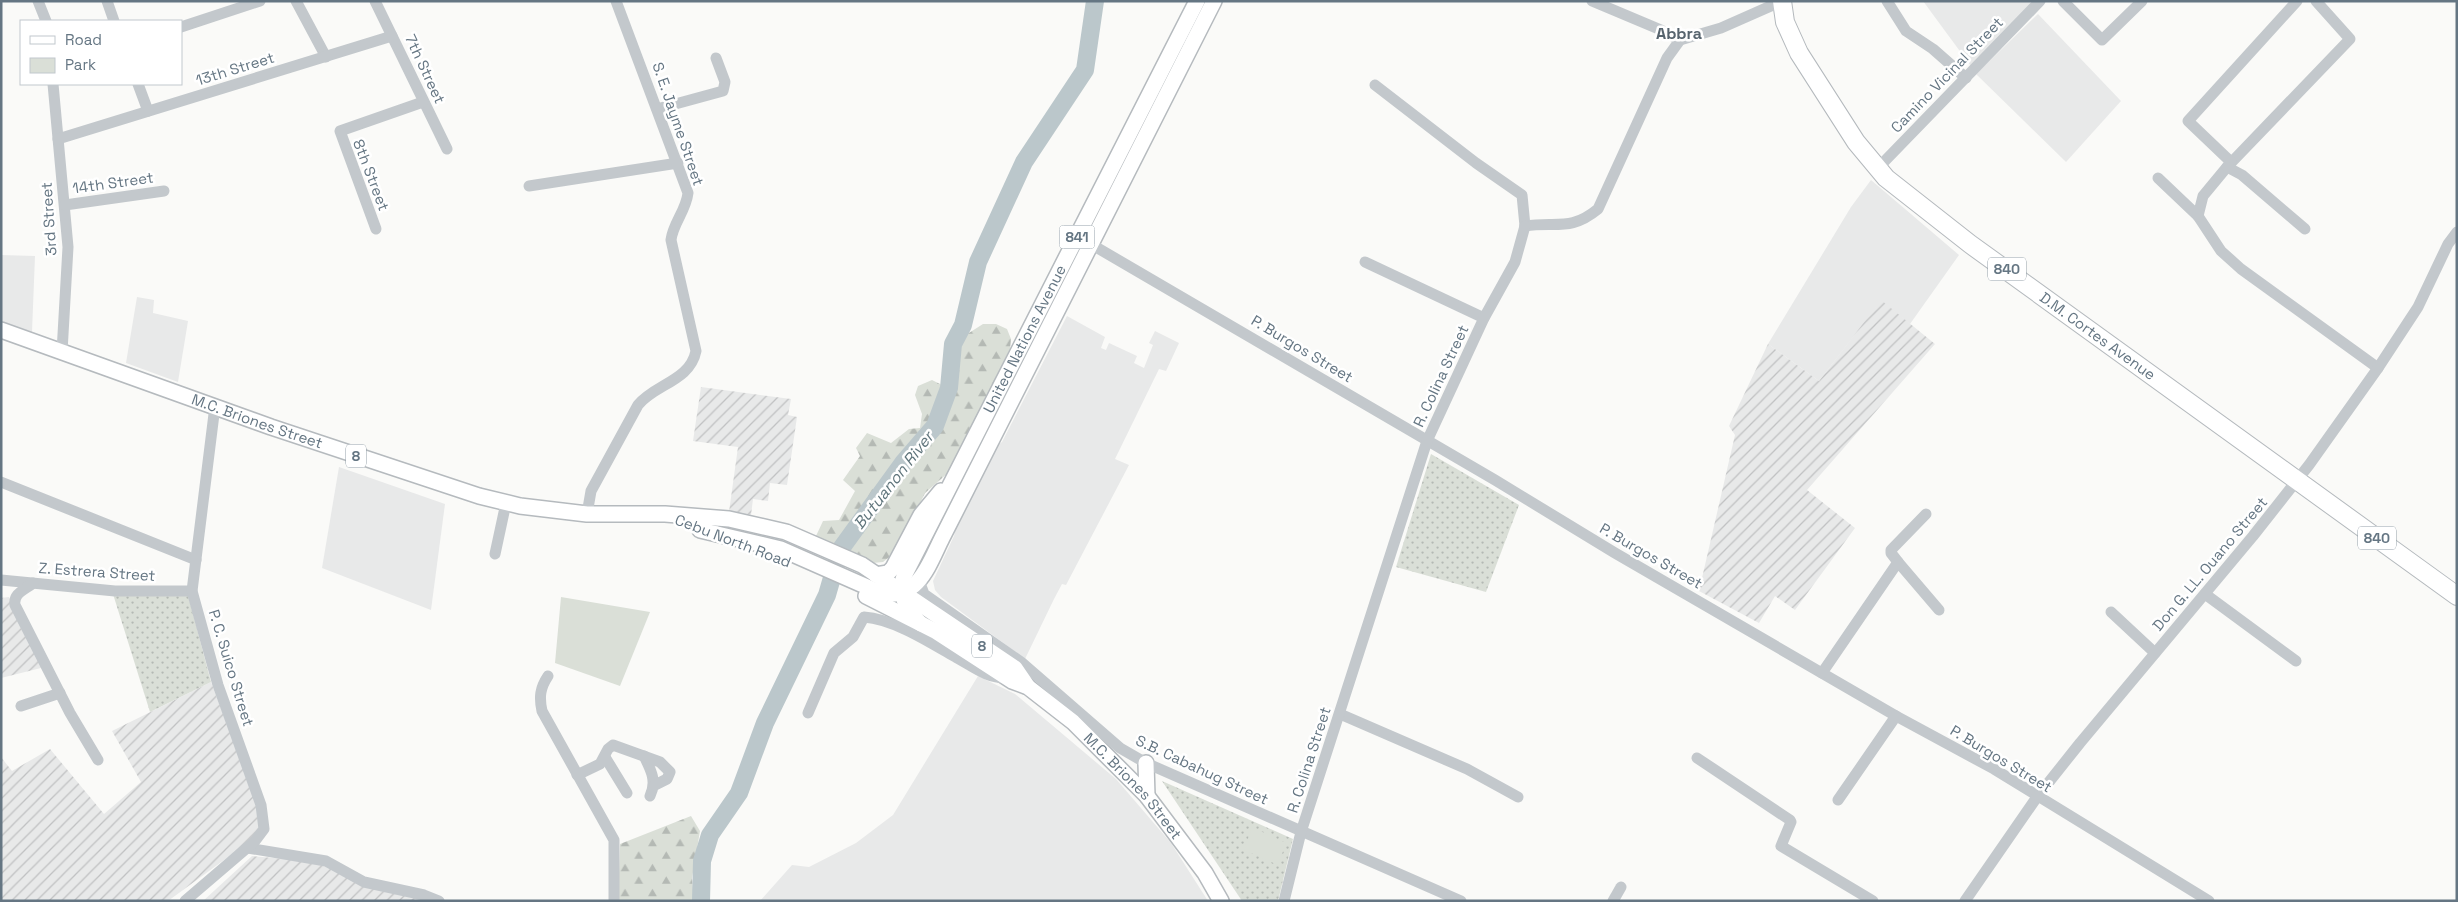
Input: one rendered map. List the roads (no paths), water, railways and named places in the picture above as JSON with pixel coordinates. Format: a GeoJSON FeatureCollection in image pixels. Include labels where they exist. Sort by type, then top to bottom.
{"type":"FeatureCollection","features":[{"type":"Feature","properties":{"kind":"highway","name":"D.M. Cortes Avenue"},"geometry":{"type":"LineString","coordinates":[[1782,1],[1784,22],[1799,53],[1856,142],[1877,169],[1970,244],[2457,596]]}},
{"type":"Feature","properties":{"kind":"main road","name":"United Nations Avenue"},"geometry":{"type":"LineString","coordinates":[[902,593],[904,576],[1197,1]]}},
{"type":"Feature","properties":{"kind":"main road","name":"United Nations Avenue"},"geometry":{"type":"LineString","coordinates":[[922,577],[1214,1]]}},
{"type":"Feature","properties":{"kind":"main road","name":"M.C. Briones Street"},"geometry":{"type":"LineString","coordinates":[[1,330],[445,486],[506,503],[587,514],[665,514]]}},
{"type":"Feature","properties":{"kind":"main road"},"geometry":{"type":"LineString","coordinates":[[876,575],[891,572],[921,515],[956,473]]}},
{"type":"Feature","properties":{"kind":"main road","name":"Cebu North Road"},"geometry":{"type":"LineString","coordinates":[[665,514],[752,523],[779,530],[862,565],[876,575]]}},
{"type":"Feature","properties":{"kind":"main road","name":"Cebu North Road"},"geometry":{"type":"LineString","coordinates":[[665,514],[700,530],[754,541],[853,585],[921,624]]}},
{"type":"Feature","properties":{"kind":"main road","name":"M.C. Briones Street"},"geometry":{"type":"LineString","coordinates":[[876,575],[1015,668],[1028,687]]}},
{"type":"Feature","properties":{"kind":"main road"},"geometry":{"type":"LineString","coordinates":[[853,585],[881,593],[902,593],[915,587],[922,577]]}},
{"type":"Feature","properties":{"kind":"main road"},"geometry":{"type":"LineString","coordinates":[[902,593],[909,609],[921,624]]}},
{"type":"Feature","properties":{"kind":"main road","name":"M.C. Briones Street"},"geometry":{"type":"LineString","coordinates":[[921,624],[1006,678],[1028,687],[1073,722],[1147,796],[1205,873],[1221,901]]}},
{"type":"Feature","properties":{"kind":"main road"},"geometry":{"type":"LineString","coordinates":[[1146,763],[1147,796]]}},
{"type":"Feature","properties":{"kind":"street"},"geometry":{"type":"LineString","coordinates":[[38,1],[46,20]]}},
{"type":"Feature","properties":{"kind":"street"},"geometry":{"type":"LineString","coordinates":[[107,1],[114,20]]}},
{"type":"Feature","properties":{"kind":"street"},"geometry":{"type":"LineString","coordinates":[[182,26],[260,1]]}},
{"type":"Feature","properties":{"kind":"street"},"geometry":{"type":"LineString","coordinates":[[296,1],[326,57]]}},
{"type":"Feature","properties":{"kind":"street","name":"7th Street"},"geometry":{"type":"LineString","coordinates":[[375,1],[447,149]]}},
{"type":"Feature","properties":{"kind":"street","name":"S. E. Jayme Street"},"geometry":{"type":"LineString","coordinates":[[587,514],[591,491],[638,405],[648,396],[688,370],[694,360],[696,351],[671,240],[672,232],[684,209],[688,193],[616,1]]}},
{"type":"Feature","properties":{"kind":"street"},"geometry":{"type":"LineString","coordinates":[[1592,1],[1639,20],[1680,40],[1704,34],[1782,1]]}},
{"type":"Feature","properties":{"kind":"street"},"geometry":{"type":"LineString","coordinates":[[1887,1],[1906,31],[1933,49],[1966,78]]}},
{"type":"Feature","properties":{"kind":"street","name":"Camino Vicinal Street"},"geometry":{"type":"LineString","coordinates":[[1877,169],[2040,1]]}},
{"type":"Feature","properties":{"kind":"street"},"geometry":{"type":"LineString","coordinates":[[2063,1],[2102,40],[2142,1]]}},
{"type":"Feature","properties":{"kind":"street"},"geometry":{"type":"LineString","coordinates":[[2297,1],[2188,120],[2229,164],[2306,229]]}},
{"type":"Feature","properties":{"kind":"street"},"geometry":{"type":"LineString","coordinates":[[2198,216],[2203,196],[2229,164],[2350,39],[2316,1]]}},
{"type":"Feature","properties":{"kind":"street","name":"13th Street"},"geometry":{"type":"LineString","coordinates":[[58,139],[392,36]]}},
{"type":"Feature","properties":{"kind":"street"},"geometry":{"type":"LineString","coordinates":[[1525,226],[1569,224],[1584,220],[1598,209],[1663,65],[1680,40]]}},
{"type":"Feature","properties":{"kind":"street"},"geometry":{"type":"LineString","coordinates":[[657,109],[723,91],[725,82],[716,58]]}},
{"type":"Feature","properties":{"kind":"street","name":"3rd Street"},"geometry":{"type":"LineString","coordinates":[[53,85],[65,205],[68,262],[62,352]]}},
{"type":"Feature","properties":{"kind":"street"},"geometry":{"type":"LineString","coordinates":[[138,85],[148,111]]}},
{"type":"Feature","properties":{"kind":"street","name":"R. Colina Street"},"geometry":{"type":"LineString","coordinates":[[1284,901],[1301,832],[1428,441],[1484,318],[1516,262],[1525,226],[1522,194],[1476,163],[1375,85]]}},
{"type":"Feature","properties":{"kind":"street","name":"8th Street"},"geometry":{"type":"LineString","coordinates":[[376,229],[340,131],[342,128],[423,102]]}},
{"type":"Feature","properties":{"kind":"street"},"geometry":{"type":"LineString","coordinates":[[529,186],[678,163]]}},
{"type":"Feature","properties":{"kind":"street"},"geometry":{"type":"LineString","coordinates":[[2158,178],[2198,216],[2221,252],[2241,269],[2378,368]]}},
{"type":"Feature","properties":{"kind":"street","name":"14th Street"},"geometry":{"type":"LineString","coordinates":[[65,205],[164,191]]}},
{"type":"Feature","properties":{"kind":"street","name":"Don G. LL. Ouano Street"},"geometry":{"type":"LineString","coordinates":[[1965,901],[2037,798],[2298,480],[2378,368],[2418,306],[2452,248],[2457,232]]}},
{"type":"Feature","properties":{"kind":"street","name":"P. Burgos Street"},"geometry":{"type":"LineString","coordinates":[[1077,236],[1428,441],[1615,553],[1896,716],[1994,770],[2037,798],[2209,901]]}},
{"type":"Feature","properties":{"kind":"street"},"geometry":{"type":"LineString","coordinates":[[1365,262],[1484,318]]}},
{"type":"Feature","properties":{"kind":"street","name":"P. C. Suico Street"},"geometry":{"type":"LineString","coordinates":[[185,901],[248,848],[261,835],[264,829],[264,815],[218,685],[192,591],[215,406]]}},
{"type":"Feature","properties":{"kind":"street"},"geometry":{"type":"LineString","coordinates":[[1,482],[196,560]]}},
{"type":"Feature","properties":{"kind":"street"},"geometry":{"type":"LineString","coordinates":[[496,554],[506,503]]}},
{"type":"Feature","properties":{"kind":"street"},"geometry":{"type":"LineString","coordinates":[[1926,514],[1890,553],[1939,610]]}},
{"type":"Feature","properties":{"kind":"street"},"geometry":{"type":"LineString","coordinates":[[1822,672],[1898,562]]}},
{"type":"Feature","properties":{"kind":"street","name":"S.B. Cabahug Street"},"geometry":{"type":"LineString","coordinates":[[922,577],[921,586],[927,596],[999,645],[1120,748],[1146,763],[1461,901]]}},
{"type":"Feature","properties":{"kind":"street","name":"Z. Estrera Street"},"geometry":{"type":"LineString","coordinates":[[1,580],[115,591],[192,591]]}},
{"type":"Feature","properties":{"kind":"street"},"geometry":{"type":"LineString","coordinates":[[33,583],[16,594],[15,605],[60,693],[98,760]]}},
{"type":"Feature","properties":{"kind":"street"},"geometry":{"type":"LineString","coordinates":[[2205,594],[2296,661]]}},
{"type":"Feature","properties":{"kind":"street"},"geometry":{"type":"LineString","coordinates":[[2111,612],[2155,653]]}},
{"type":"Feature","properties":{"kind":"street"},"geometry":{"type":"LineString","coordinates":[[808,713],[834,653],[853,637],[864,617],[874,618],[922,638],[987,676],[1006,678]]}},
{"type":"Feature","properties":{"kind":"street"},"geometry":{"type":"LineString","coordinates":[[548,676],[540,694],[542,711],[614,840],[614,901]]}},
{"type":"Feature","properties":{"kind":"street"},"geometry":{"type":"LineString","coordinates":[[21,706],[60,693]]}},
{"type":"Feature","properties":{"kind":"street"},"geometry":{"type":"LineString","coordinates":[[1340,714],[1467,770],[1518,797]]}},
{"type":"Feature","properties":{"kind":"street"},"geometry":{"type":"LineString","coordinates":[[1838,800],[1896,716]]}},
{"type":"Feature","properties":{"kind":"street"},"geometry":{"type":"LineString","coordinates":[[577,775],[600,764],[608,749],[613,745],[644,756],[660,762],[670,772],[667,779],[653,791],[651,770],[644,756]]}},
{"type":"Feature","properties":{"kind":"street"},"geometry":{"type":"LineString","coordinates":[[604,757],[627,793]]}},
{"type":"Feature","properties":{"kind":"street"},"geometry":{"type":"LineString","coordinates":[[1697,758],[1790,820],[1791,822],[1781,846],[1873,901]]}},
{"type":"Feature","properties":{"kind":"street"},"geometry":{"type":"LineString","coordinates":[[248,848],[326,861],[364,882],[424,895],[439,901]]}},
{"type":"Feature","properties":{"kind":"street"},"geometry":{"type":"LineString","coordinates":[[1613,901],[1621,887]]}},
{"type":"Feature","properties":{"kind":"waterway","name":"Butuanon River"},"geometry":{"type":"LineString","coordinates":[[701,901],[702,861],[710,835],[739,793],[765,723],[827,595],[840,550],[903,463],[935,426],[949,388],[953,344],[963,325],[978,262],[1024,162],[1085,70],[1095,1]]}},
{"type":"Feature","properties":{"kind":"district","name":"Abbra"},"geometry":{"type":"Point","coordinates":[1679,33]}}]}
